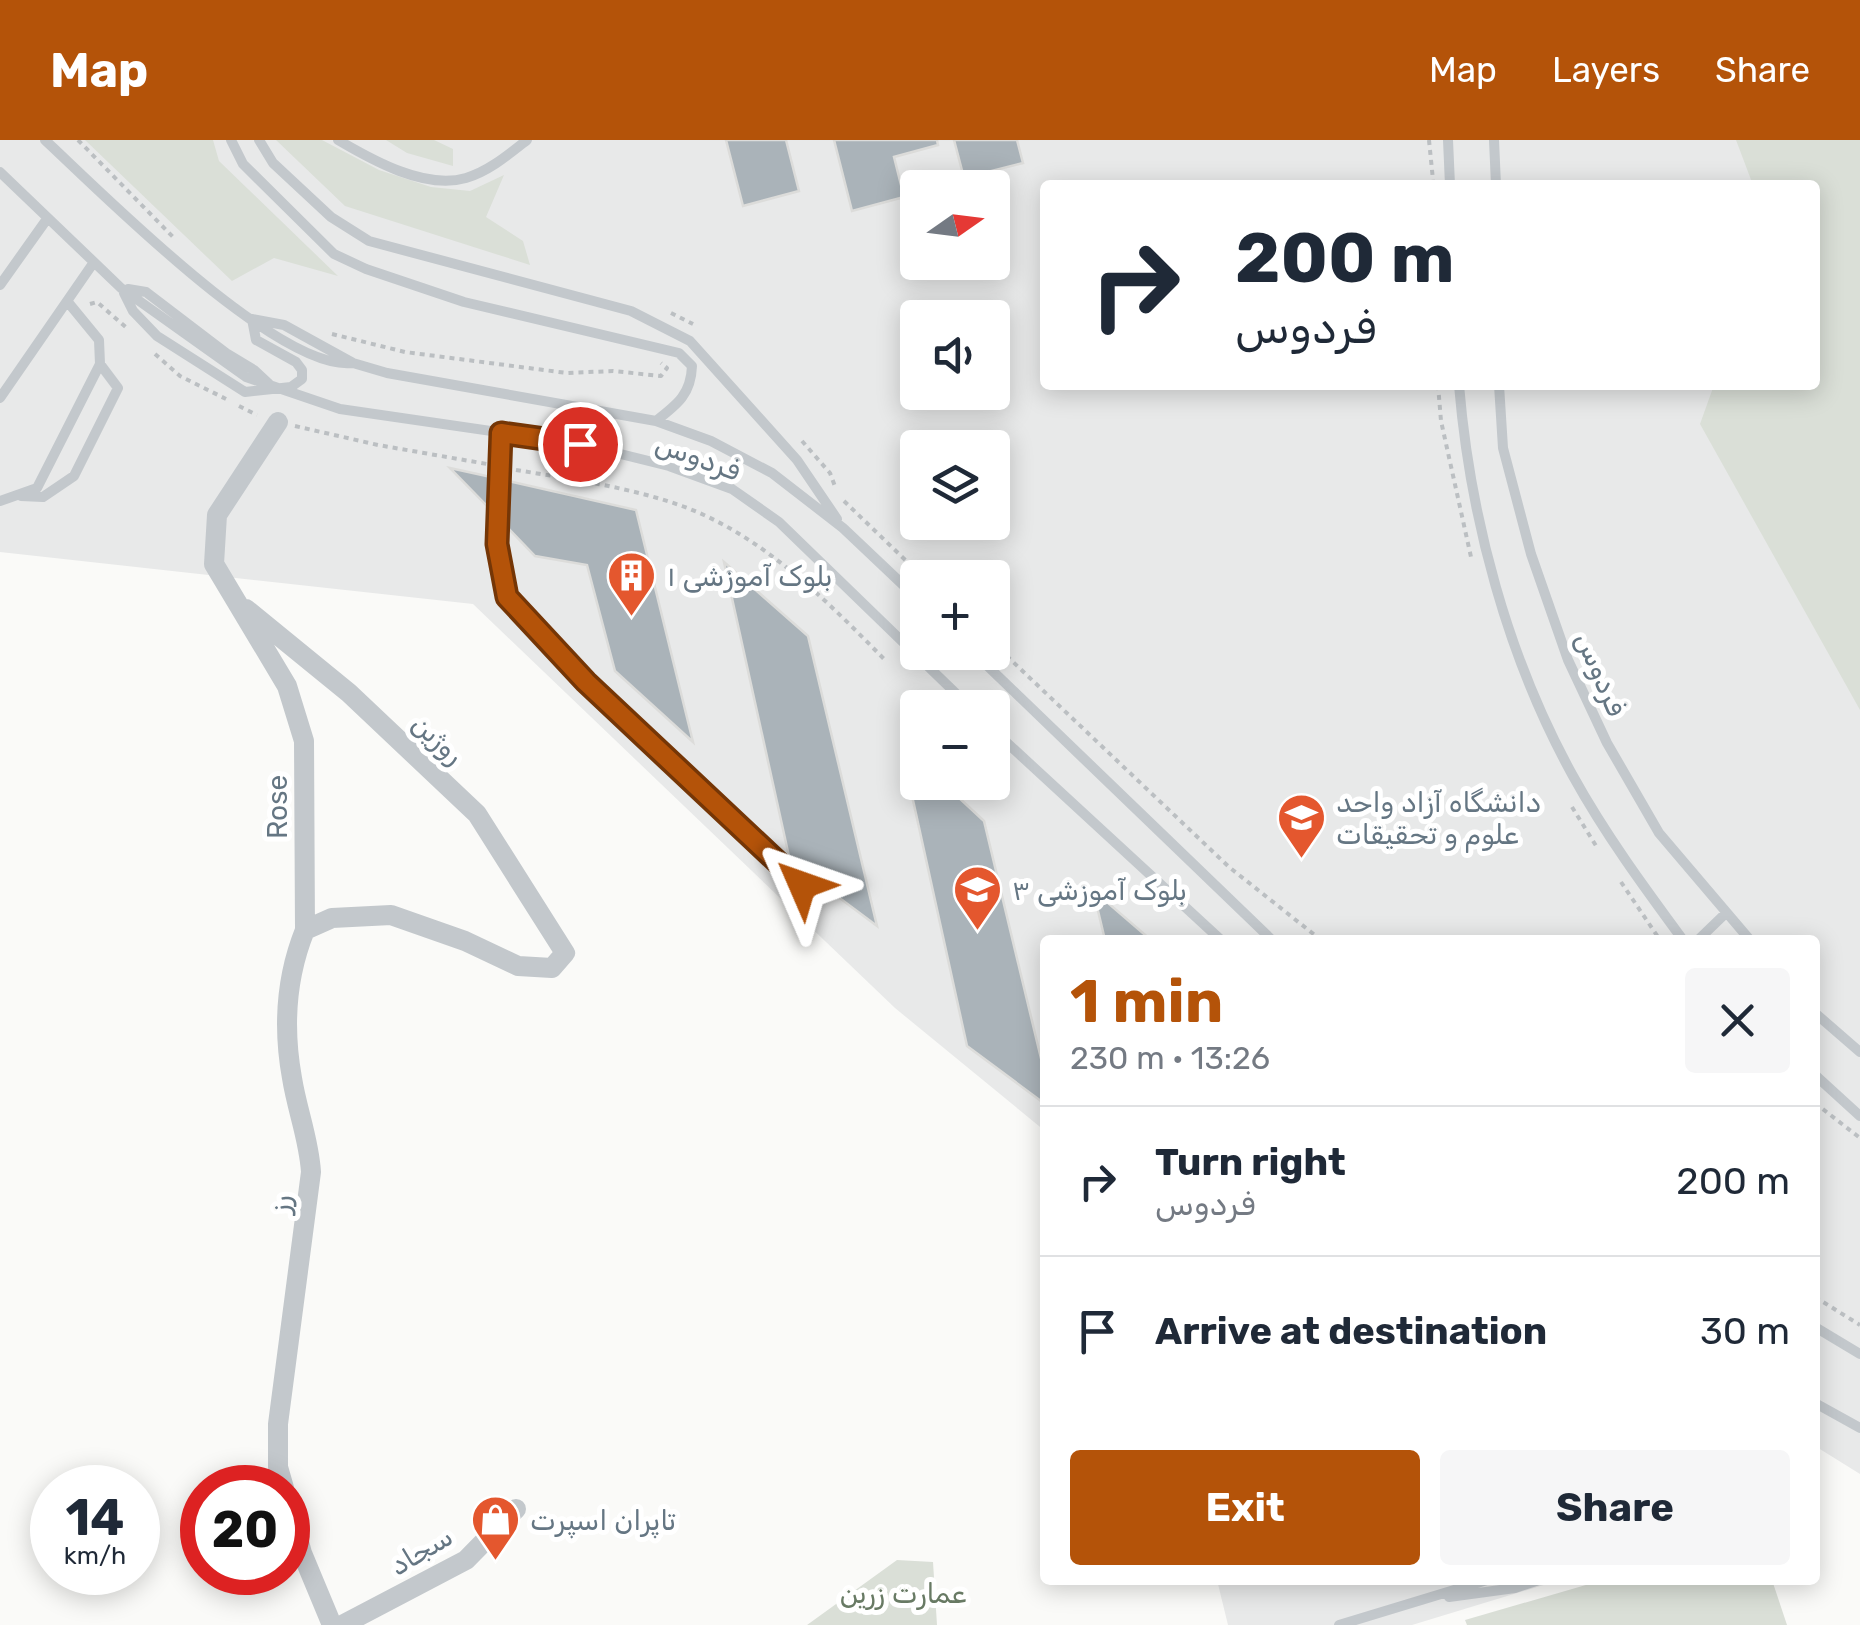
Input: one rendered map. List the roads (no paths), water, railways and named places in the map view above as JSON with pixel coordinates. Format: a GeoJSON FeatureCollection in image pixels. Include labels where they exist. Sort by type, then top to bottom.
{"type":"FeatureCollection","features":[{"type":"Feature","properties":{"kind":"street"},"geometry":{"type":"LineString","coordinates":[[235,600],[214,564],[217,516],[278,422]]}},
{"type":"Feature","properties":{"kind":"street","name":"Rose"},"geometry":{"type":"LineString","coordinates":[[235,600],[287,686],[304,741],[305,930]]}},
{"type":"Feature","properties":{"kind":"street","name":"روژین"},"geometry":{"type":"LineString","coordinates":[[235,600],[349,693],[477,814],[565,953],[552,968],[518,966],[390,914],[332,918],[305,930]]}},
{"type":"Feature","properties":{"kind":"street","name":"رز"},"geometry":{"type":"LineString","coordinates":[[278,1465],[278,1424],[312,1172],[292,1078],[285,1018],[294,957],[305,930]]}},
{"type":"Feature","properties":{"kind":"street","name":"سجاد"},"geometry":{"type":"LineString","coordinates":[[342,1625],[466,1560],[516,1509]]}},
{"type":"Feature","properties":{"kind":"street"},"geometry":{"type":"LineString","coordinates":[[310,1572],[332,1625]]}},
{"type":"Feature","properties":{"kind":"lane"},"geometry":{"type":"LineString","coordinates":[[45,140],[182,268],[252,319],[256,340],[296,362],[302,379],[291,386],[245,392],[157,336],[133,310],[121,288]]}},
{"type":"Feature","properties":{"kind":"lane"},"geometry":{"type":"LineString","coordinates":[[231,140],[243,164],[334,254],[464,302],[678,353],[692,366],[692,387],[656,421]]}},
{"type":"Feature","properties":{"kind":"lane"},"geometry":{"type":"LineString","coordinates":[[259,140],[273,163],[316,203],[369,241],[631,311],[690,341],[798,460],[843,528]]}},
{"type":"Feature","properties":{"kind":"lane"},"geometry":{"type":"LineString","coordinates":[[338,140],[379,164],[442,182],[467,178],[498,163],[527,140]]}},
{"type":"Feature","properties":{"kind":"lane"},"geometry":{"type":"LineString","coordinates":[[1448,140],[1450,180]]}},
{"type":"Feature","properties":{"kind":"lane"},"geometry":{"type":"LineString","coordinates":[[1494,140],[1496,180]]}},
{"type":"Feature","properties":{"kind":"lane"},"geometry":{"type":"LineString","coordinates":[[0,172],[121,288],[221,361],[274,389]]}},
{"type":"Feature","properties":{"kind":"lane"},"geometry":{"type":"LineString","coordinates":[[0,285],[48,219]]}},
{"type":"Feature","properties":{"kind":"lane"},"geometry":{"type":"LineString","coordinates":[[0,398],[94,262]]}},
{"type":"Feature","properties":{"kind":"lane"},"geometry":{"type":"LineString","coordinates":[[0,501],[37,488],[100,364],[99,340],[67,301]]}},
{"type":"Feature","properties":{"kind":"lane","name":"فردوس"},"geometry":{"type":"LineString","coordinates":[[252,319],[284,325],[353,363],[388,373],[656,421],[711,441],[772,473],[843,528],[900,583]]}},
{"type":"Feature","properties":{"kind":"lane"},"geometry":{"type":"LineString","coordinates":[[15,496],[44,497],[74,476],[118,388],[100,364]]}},
{"type":"Feature","properties":{"kind":"lane","name":"فردوس"},"geometry":{"type":"LineString","coordinates":[[274,389],[340,410],[580,444],[670,466],[732,489],[780,522],[953,690]]}},
{"type":"Feature","properties":{"kind":"lane"},"geometry":{"type":"LineString","coordinates":[[1458,390],[1464,453],[1491,567],[1527,677],[1572,774],[1622,857],[1680,935]]}},
{"type":"Feature","properties":{"kind":"lane","name":"فردوس"},"geometry":{"type":"LineString","coordinates":[[1499,390],[1504,448],[1530,554],[1568,660],[1606,743],[1660,833],[1746,935]]}},
{"type":"Feature","properties":{"kind":"lane"},"geometry":{"type":"LineString","coordinates":[[501,433],[497,544],[507,597],[586,682],[802,885]]}},
{"type":"Feature","properties":{"kind":"lane"},"geometry":{"type":"LineString","coordinates":[[992,670],[1267,935]]}},
{"type":"Feature","properties":{"kind":"lane"},"geometry":{"type":"LineString","coordinates":[[1010,746],[1215,935]]}},
{"type":"Feature","properties":{"kind":"lane"},"geometry":{"type":"LineString","coordinates":[[1703,935],[1726,913]]}},
{"type":"Feature","properties":{"kind":"lane"},"geometry":{"type":"LineString","coordinates":[[1820,1018],[1860,1052]]}},
{"type":"Feature","properties":{"kind":"lane"},"geometry":{"type":"LineString","coordinates":[[1820,1080],[1860,1116]]}},
{"type":"Feature","properties":{"kind":"lane"},"geometry":{"type":"LineString","coordinates":[[1820,1330],[1860,1354]]}},
{"type":"Feature","properties":{"kind":"lane"},"geometry":{"type":"LineString","coordinates":[[1820,1407],[1860,1428]]}},
{"type":"Feature","properties":{"kind":"lane"},"geometry":{"type":"LineString","coordinates":[[1339,1625],[1473,1585]]}},
{"type":"Feature","properties":{"kind":"lane"},"geometry":{"type":"LineString","coordinates":[[1438,1597],[1467,1597],[1524,1585]]}},
{"type":"Feature","properties":{"kind":"place","name":"بلوک آموزشی ۱"},"geometry":{"type":"Point","coordinates":[632,618]}},
{"type":"Feature","properties":{"kind":"place","name":"دانشگاه آزاد واحد علوم و تحقیقات"},"geometry":{"type":"Point","coordinates":[1301,860]}},
{"type":"Feature","properties":{"kind":"place","name":"بلوک آموزشی ۳"},"geometry":{"type":"Point","coordinates":[977,932]}},
{"type":"Feature","properties":{"kind":"place","name":"تاپران اسپرت"},"geometry":{"type":"Point","coordinates":[495,1562]}},
{"type":"Feature","properties":{"kind":"park label","name":"عمارت زرین"},"geometry":{"type":"Point","coordinates":[903,1593]}}]}
